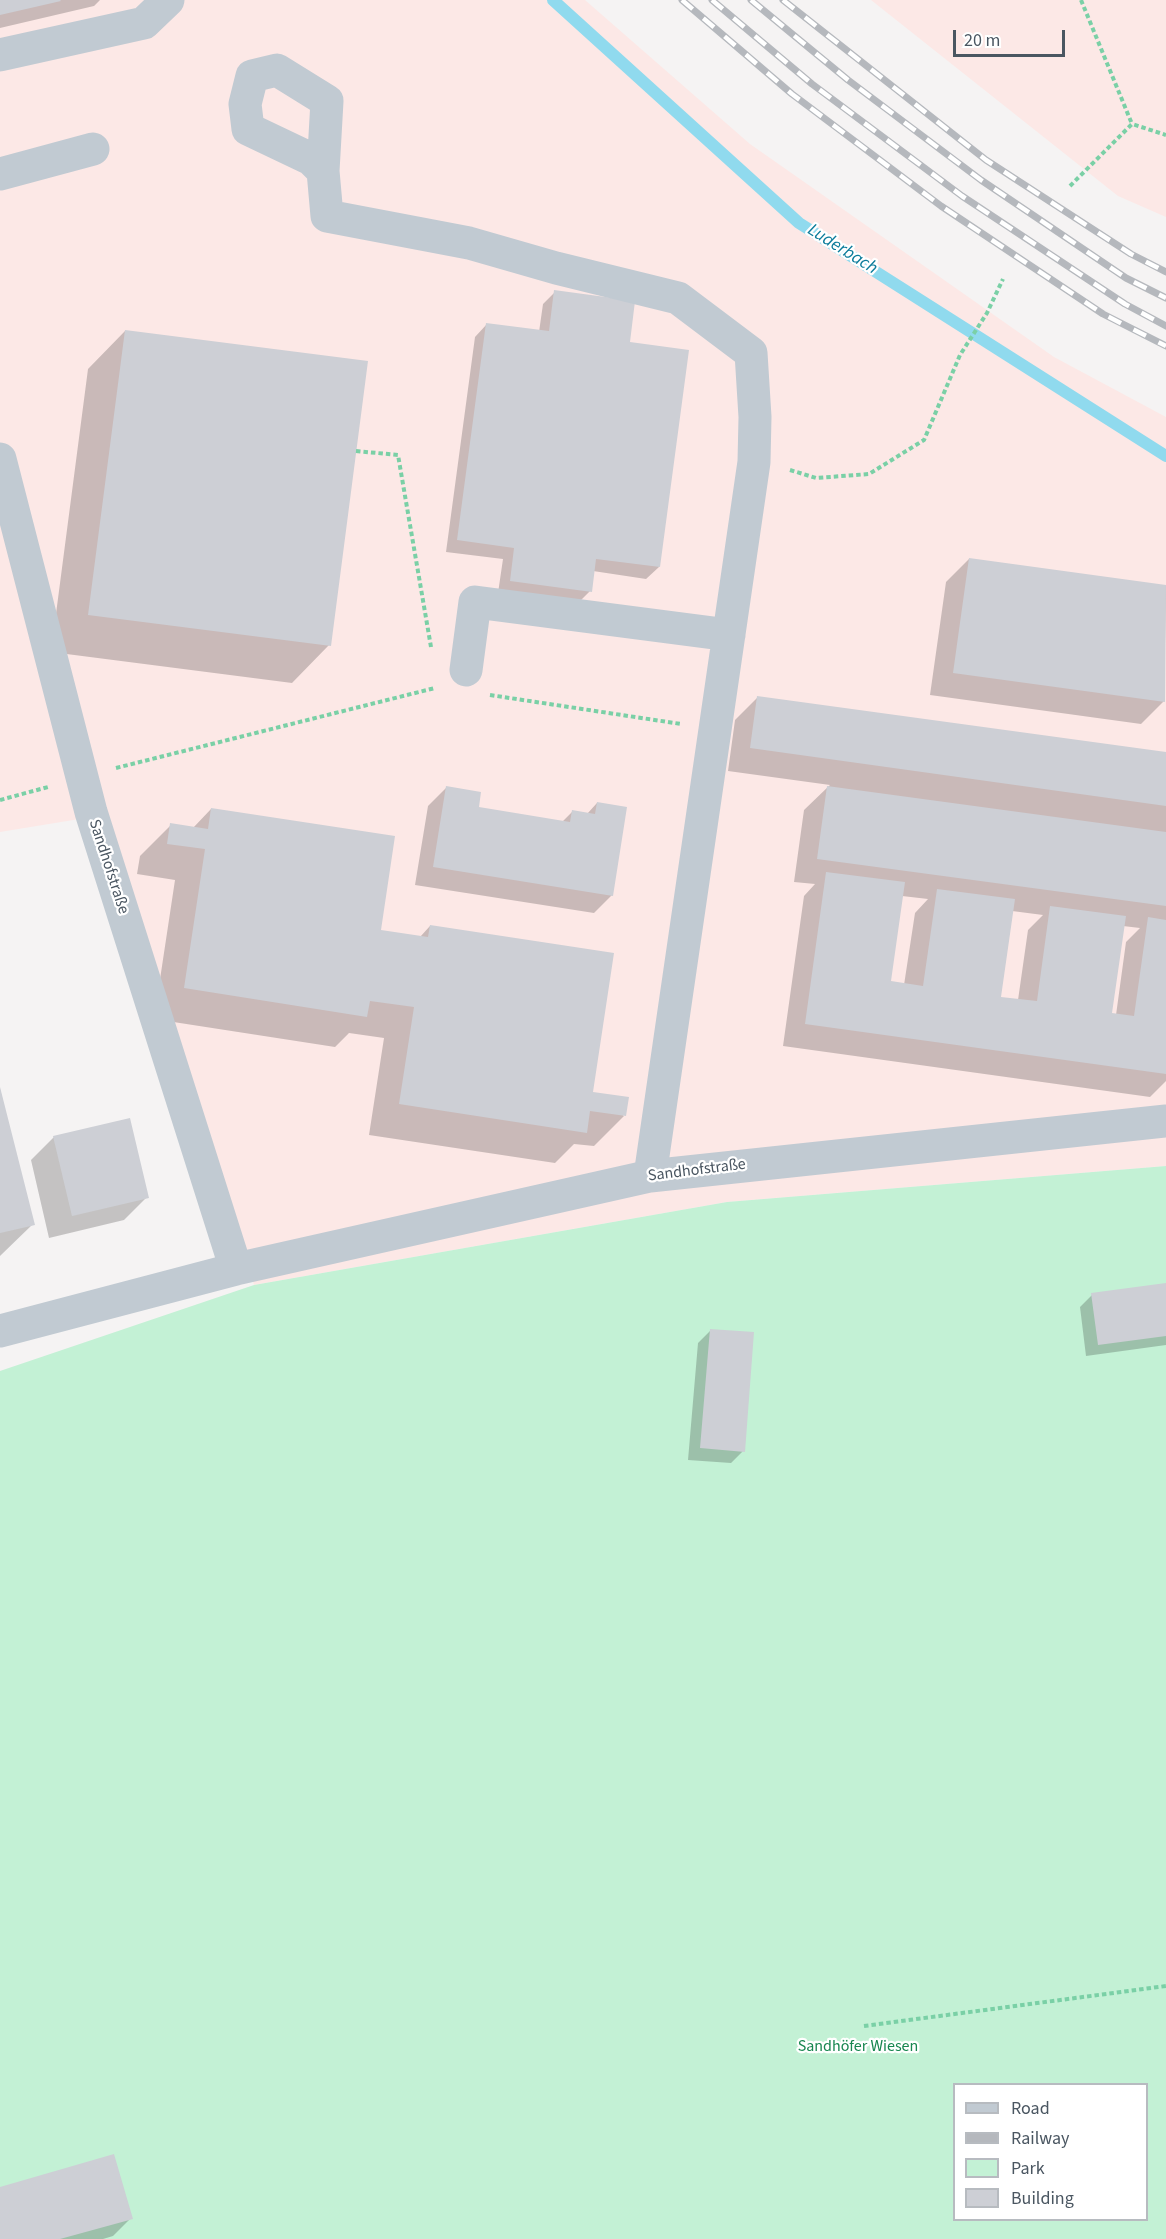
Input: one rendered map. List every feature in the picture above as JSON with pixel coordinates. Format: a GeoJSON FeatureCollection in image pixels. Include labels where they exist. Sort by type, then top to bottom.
{"type":"FeatureCollection","features":[{"type":"Feature","properties":{"kind":"street"},"geometry":{"type":"LineString","coordinates":[[0,55],[144,23],[168,0]]}},
{"type":"Feature","properties":{"kind":"street"},"geometry":{"type":"LineString","coordinates":[[0,174],[93,148]]}},
{"type":"Feature","properties":{"kind":"street"},"geometry":{"type":"LineString","coordinates":[[323,171],[327,216],[469,243],[556,268],[678,298],[751,353],[755,417],[754,462],[650,1176]]}},
{"type":"Feature","properties":{"kind":"street","name":"Sandhofstraße"},"geometry":{"type":"LineString","coordinates":[[0,459],[82,777],[236,1269]]}},
{"type":"Feature","properties":{"kind":"street"},"geometry":{"type":"LineString","coordinates":[[475,682],[475,602],[729,635]]}},
{"type":"Feature","properties":{"kind":"street","name":"Sandhofstraße"},"geometry":{"type":"LineString","coordinates":[[0,1330],[236,1269],[650,1176],[1166,1121]]}},
{"type":"Feature","properties":{"kind":"path"},"geometry":{"type":"LineString","coordinates":[[1081,0],[1132,124],[1166,135]]}},
{"type":"Feature","properties":{"kind":"path"},"geometry":{"type":"LineString","coordinates":[[1070,186],[1132,124]]}},
{"type":"Feature","properties":{"kind":"path"},"geometry":{"type":"LineString","coordinates":[[754,462],[816,478],[869,474],[924,440],[960,355],[987,313],[1003,279]]}},
{"type":"Feature","properties":{"kind":"path"},"geometry":{"type":"LineString","coordinates":[[356,451],[398,455],[432,653]]}},
{"type":"Feature","properties":{"kind":"path"},"geometry":{"type":"LineString","coordinates":[[475,682],[715,729]]}},
{"type":"Feature","properties":{"kind":"path"},"geometry":{"type":"LineString","coordinates":[[0,800],[438,687]]}},
{"type":"Feature","properties":{"kind":"path"},"geometry":{"type":"LineString","coordinates":[[864,2026],[1166,1986]]}},
{"type":"Feature","properties":{"kind":"shaded area"},"geometry":{"type":"Polygon","coordinates":[[[0,0],[585,0],[750,144],[1054,357],[1166,417],[1166,1166],[727,1202],[254,1285],[104,815],[0,832],[0,0]]]}},
{"type":"Feature","properties":{"kind":"shaded area"},"geometry":{"type":"Polygon","coordinates":[[[871,0],[1166,0],[1166,217],[1118,196],[871,0]]]}},
{"type":"Feature","properties":{"kind":"green space","name":"Sandhöfer Wiesen"},"geometry":{"type":"Polygon","coordinates":[[[1166,1166],[1166,2239],[0,2239],[0,1371],[254,1285],[727,1202],[1166,1166]]]}},
{"type":"Feature","properties":{"kind":"building"},"geometry":{"type":"Polygon","coordinates":[[[0,0],[60,0],[61,1],[0,15],[0,0]]]}},
{"type":"Feature","properties":{"kind":"building"},"geometry":{"type":"Polygon","coordinates":[[[554,290],[635,301],[630,342],[689,350],[660,567],[596,559],[592,592],[510,581],[514,548],[457,540],[486,323],[549,331],[554,290]]]}},
{"type":"Feature","properties":{"kind":"building"},"geometry":{"type":"Polygon","coordinates":[[[125,330],[368,361],[331,646],[88,615],[125,330]]]}},
{"type":"Feature","properties":{"kind":"building"},"geometry":{"type":"Polygon","coordinates":[[[969,558],[1166,585],[1165,702],[953,673],[969,558]]]}},
{"type":"Feature","properties":{"kind":"building"},"geometry":{"type":"Polygon","coordinates":[[[757,696],[1166,752],[1166,806],[750,748],[757,696]]]}},
{"type":"Feature","properties":{"kind":"building"},"geometry":{"type":"Polygon","coordinates":[[[446,786],[481,792],[479,807],[570,822],[572,810],[595,814],[597,802],[627,807],[613,896],[433,867],[446,786]]]}},
{"type":"Feature","properties":{"kind":"building"},"geometry":{"type":"Polygon","coordinates":[[[827,786],[1166,832],[1166,906],[817,859],[827,786]]]}},
{"type":"Feature","properties":{"kind":"building"},"geometry":{"type":"Polygon","coordinates":[[[211,808],[395,836],[381,930],[428,937],[430,925],[614,953],[593,1092],[629,1097],[626,1116],[590,1111],[587,1133],[399,1104],[414,1007],[370,1001],[367,1017],[184,988],[205,849],[167,844],[170,823],[208,829],[211,808]]]}},
{"type":"Feature","properties":{"kind":"building"},"geometry":{"type":"Polygon","coordinates":[[[826,872],[905,882],[891,981],[923,986],[937,889],[1015,899],[1001,997],[1037,1001],[1050,906],[1126,916],[1112,1013],[1134,1016],[1148,917],[1166,920],[1166,1074],[805,1024],[826,872]]]}},
{"type":"Feature","properties":{"kind":"building"},"geometry":{"type":"Polygon","coordinates":[[[0,1087],[35,1225],[0,1233],[0,1087]]]}},
{"type":"Feature","properties":{"kind":"building"},"geometry":{"type":"Polygon","coordinates":[[[130,1118],[149,1198],[72,1216],[53,1136],[130,1118]]]}},
{"type":"Feature","properties":{"kind":"building"},"geometry":{"type":"Polygon","coordinates":[[[1166,1283],[1166,1336],[1098,1345],[1091,1293],[1166,1283]]]}},
{"type":"Feature","properties":{"kind":"building"},"geometry":{"type":"Polygon","coordinates":[[[710,1329],[754,1332],[745,1452],[700,1448],[710,1329]]]}},
{"type":"Feature","properties":{"kind":"building"},"geometry":{"type":"Polygon","coordinates":[[[114,2154],[133,2219],[60,2239],[0,2239],[0,2187],[114,2154]]]}},
{"type":"Feature","properties":{"kind":"waterway","name":"Luderbach"},"geometry":{"type":"LineString","coordinates":[[553,0],[799,223],[1166,456]]}},
{"type":"Feature","properties":{"kind":"railway"},"geometry":{"type":"LineString","coordinates":[[682,0],[792,94],[941,206],[1103,314],[1166,346]]}},
{"type":"Feature","properties":{"kind":"railway"},"geometry":{"type":"LineString","coordinates":[[712,0],[812,84],[962,196],[1125,304],[1166,326]]}},
{"type":"Feature","properties":{"kind":"railway"},"geometry":{"type":"LineString","coordinates":[[751,0],[848,80],[981,180],[1126,278],[1166,298]]}},
{"type":"Feature","properties":{"kind":"railway"},"geometry":{"type":"LineString","coordinates":[[783,0],[986,160],[1131,254],[1166,272]]}}]}
